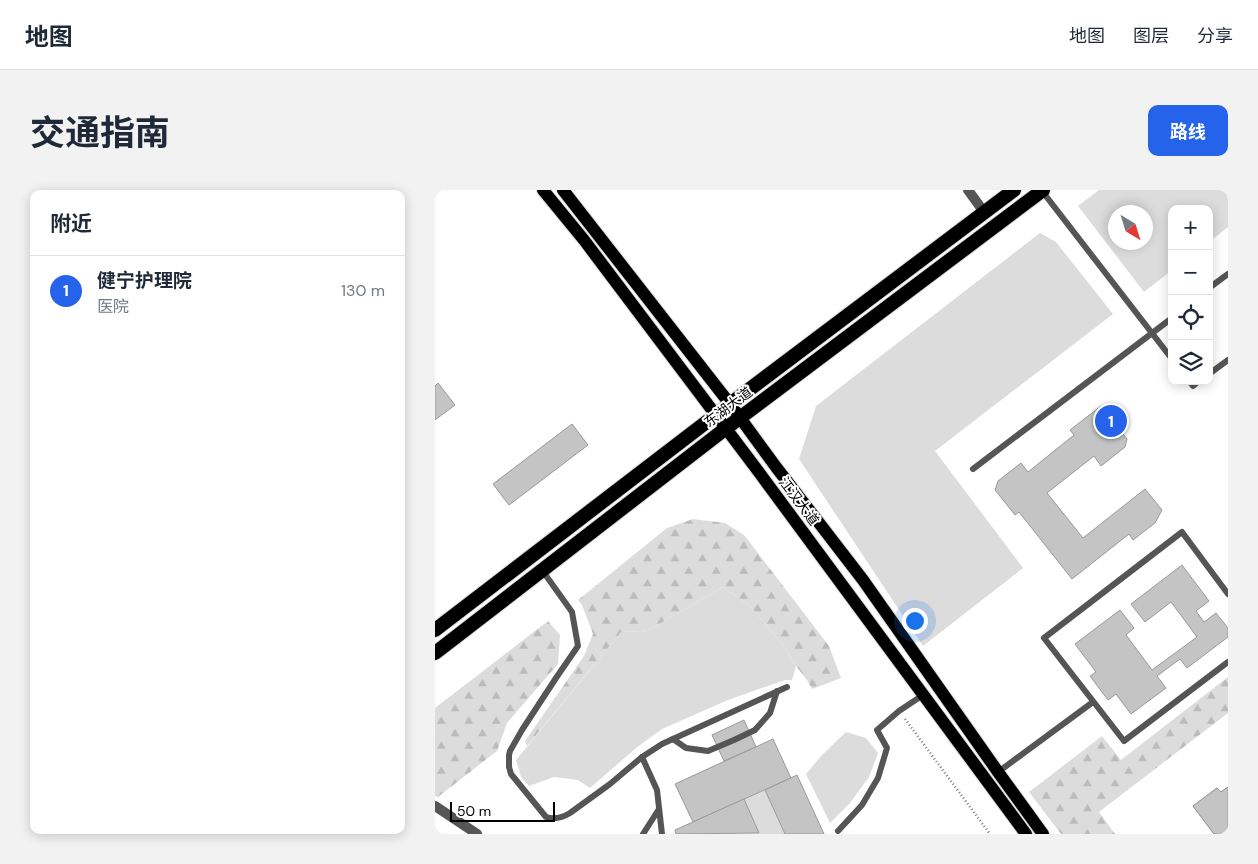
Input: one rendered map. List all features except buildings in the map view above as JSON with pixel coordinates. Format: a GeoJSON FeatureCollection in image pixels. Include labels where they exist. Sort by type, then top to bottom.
{"type":"FeatureCollection","features":[{"type":"Feature","properties":{"kind":"highway","name":"东湖大道"},"geometry":{"type":"LineString","coordinates":[[435,630],[1013,190]]}},
{"type":"Feature","properties":{"kind":"highway","name":"东湖大道"},"geometry":{"type":"LineString","coordinates":[[435,653],[725,429],[1043,190]]}},
{"type":"Feature","properties":{"kind":"main road","name":"江汉大道"},"geometry":{"type":"LineString","coordinates":[[543,190],[584,240],[847,590],[1026,834]]}},
{"type":"Feature","properties":{"kind":"main road","name":"江汉大道"},"geometry":{"type":"LineString","coordinates":[[563,190],[741,418],[776,467],[863,580],[1043,834]]}},
{"type":"Feature","properties":{"kind":"street"},"geometry":{"type":"LineString","coordinates":[[968,190],[984,212]]}},
{"type":"Feature","properties":{"kind":"street"},"geometry":{"type":"LineString","coordinates":[[435,806],[477,834]]}},
{"type":"Feature","properties":{"kind":"lane"},"geometry":{"type":"LineString","coordinates":[[1043,190],[1168,354]]}},
{"type":"Feature","properties":{"kind":"lane"},"geometry":{"type":"LineString","coordinates":[[1213,285],[1228,274]]}},
{"type":"Feature","properties":{"kind":"lane"},"geometry":{"type":"LineString","coordinates":[[973,469],[1168,321]]}},
{"type":"Feature","properties":{"kind":"lane"},"geometry":{"type":"LineString","coordinates":[[1213,371],[1228,360]]}},
{"type":"Feature","properties":{"kind":"lane"},"geometry":{"type":"LineString","coordinates":[[1228,594],[1182,532],[1044,638],[1124,741],[1228,662]]}},
{"type":"Feature","properties":{"kind":"lane"},"geometry":{"type":"LineString","coordinates":[[542,570],[572,612],[578,646],[521,730],[510,751],[509,761],[511,774],[546,817],[555,819],[570,813],[610,784],[642,757],[662,744],[787,687]]}},
{"type":"Feature","properties":{"kind":"lane"},"geometry":{"type":"LineString","coordinates":[[673,739],[686,748],[708,752],[755,730],[770,713],[777,691]]}},
{"type":"Feature","properties":{"kind":"lane"},"geometry":{"type":"LineString","coordinates":[[838,831],[862,805],[878,778],[887,748],[877,730],[899,711],[923,695]]}},
{"type":"Feature","properties":{"kind":"lane"},"geometry":{"type":"LineString","coordinates":[[998,772],[1093,702]]}},
{"type":"Feature","properties":{"kind":"lane"},"geometry":{"type":"LineString","coordinates":[[642,757],[657,790],[662,834]]}},
{"type":"Feature","properties":{"kind":"lane"},"geometry":{"type":"LineString","coordinates":[[643,834],[659,809]]}},
{"type":"Feature","properties":{"kind":"path"},"geometry":{"type":"LineString","coordinates":[[899,711],[990,834]]}},
{"type":"Feature","properties":{"kind":"green space"},"geometry":{"type":"Polygon","coordinates":[[[1099,190],[1228,190],[1228,227],[1213,239],[1213,205],[1168,205],[1168,273],[1144,292],[1112,250],[1153,250],[1153,205],[1108,205],[1108,245],[1078,206],[1099,190]]]}},
{"type":"Feature","properties":{"kind":"green space"},"geometry":{"type":"Polygon","coordinates":[[[1040,233],[1056,242],[1113,314],[935,451],[1023,568],[923,646],[799,459],[816,406],[1040,233]]]}},
{"type":"Feature","properties":{"kind":"green space"},"geometry":{"type":"Polygon","coordinates":[[[693,519],[725,523],[744,535],[829,646],[841,678],[812,689],[783,645],[750,606],[723,587],[654,627],[641,632],[622,631],[527,746],[525,741],[584,656],[593,634],[582,605],[578,600],[667,528],[693,519]]]}},
{"type":"Feature","properties":{"kind":"green space"},"geometry":{"type":"Polygon","coordinates":[[[723,587],[750,606],[783,645],[796,666],[792,680],[785,680],[728,700],[662,729],[636,748],[590,788],[578,780],[554,777],[529,786],[521,777],[516,760],[622,631],[641,632],[654,627],[723,587]]]}},
{"type":"Feature","properties":{"kind":"green space"},"geometry":{"type":"Polygon","coordinates":[[[548,621],[560,635],[558,664],[507,723],[497,751],[438,797],[435,796],[435,708],[548,621]]]}},
{"type":"Feature","properties":{"kind":"green space"},"geometry":{"type":"Polygon","coordinates":[[[1228,677],[1228,713],[1099,812],[1115,834],[1061,834],[1029,792],[1102,736],[1121,760],[1228,677]]]}},
{"type":"Feature","properties":{"kind":"green space"},"geometry":{"type":"Polygon","coordinates":[[[846,732],[866,738],[878,753],[869,777],[850,803],[830,823],[806,774],[822,755],[846,732]]]}},
{"type":"Feature","properties":{"kind":"green space"},"geometry":{"type":"Polygon","coordinates":[[[765,790],[785,834],[758,834],[744,799],[765,790]]]}},
{"type":"Feature","properties":{"kind":"place","name":"健宁护理院"},"geometry":{"type":"Point","coordinates":[1111,421]}}]}
